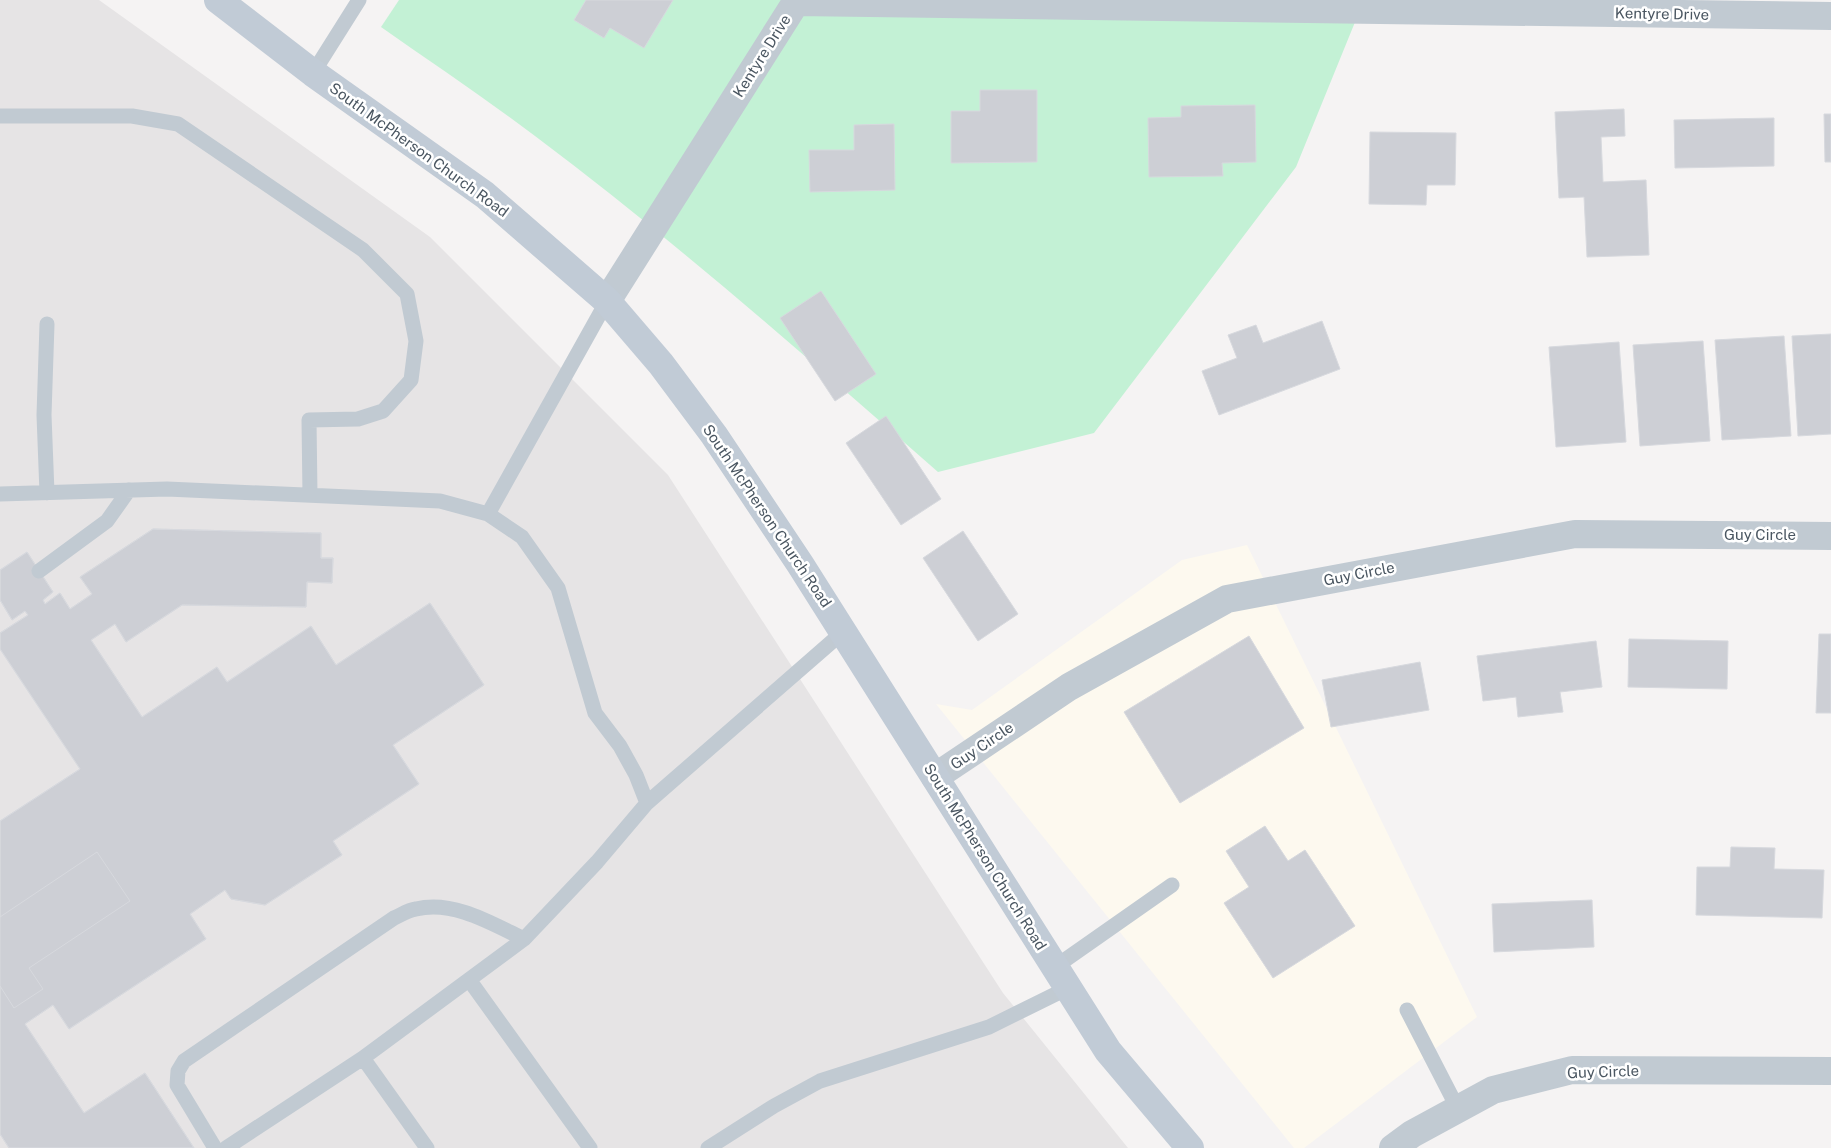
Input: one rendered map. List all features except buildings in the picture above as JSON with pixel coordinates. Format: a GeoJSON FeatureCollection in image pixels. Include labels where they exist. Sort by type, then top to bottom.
{"type":"FeatureCollection","features":[{"type":"Feature","properties":{"kind":"main road","name":"South McPherson Church Road"},"geometry":{"type":"LineString","coordinates":[[218,0],[313,73],[485,195],[607,301],[661,364],[714,435],[843,632],[1108,1051],[1190,1148]]}},
{"type":"Feature","properties":{"kind":"street","name":"Kentyre Drive"},"geometry":{"type":"LineString","coordinates":[[607,301],[796,2],[1831,16]]}},
{"type":"Feature","properties":{"kind":"street","name":"Guy Circle"},"geometry":{"type":"LineString","coordinates":[[935,778],[1069,687],[1227,599],[1575,534],[1831,536]]}},
{"type":"Feature","properties":{"kind":"street","name":"Guy Circle"},"geometry":{"type":"LineString","coordinates":[[1393,1148],[1412,1134],[1493,1090],[1572,1070],[1831,1071]]}},
{"type":"Feature","properties":{"kind":"lane"},"geometry":{"type":"LineString","coordinates":[[313,73],[359,0]]}},
{"type":"Feature","properties":{"kind":"lane"},"geometry":{"type":"LineString","coordinates":[[0,116],[132,116],[178,124],[363,250],[407,294],[416,341],[411,380],[383,411],[358,419],[309,420],[310,496]]}},
{"type":"Feature","properties":{"kind":"lane"},"geometry":{"type":"LineString","coordinates":[[488,514],[607,301]]}},
{"type":"Feature","properties":{"kind":"lane"},"geometry":{"type":"LineString","coordinates":[[46,493],[44,415],[47,324]]}},
{"type":"Feature","properties":{"kind":"lane"},"geometry":{"type":"LineString","coordinates":[[0,494],[167,489],[440,501],[488,514],[522,537],[558,588],[595,713],[620,746],[636,774],[647,803]]}},
{"type":"Feature","properties":{"kind":"lane"},"geometry":{"type":"LineString","coordinates":[[39,571],[107,521],[129,490]]}},
{"type":"Feature","properties":{"kind":"lane"},"geometry":{"type":"LineString","coordinates":[[226,1148],[363,1058],[470,981],[524,939],[597,862],[647,803],[843,632]]}},
{"type":"Feature","properties":{"kind":"lane"},"geometry":{"type":"LineString","coordinates":[[708,1148],[774,1106],[820,1081],[989,1027],[1062,978],[1172,885]]}},
{"type":"Feature","properties":{"kind":"lane"},"geometry":{"type":"LineString","coordinates":[[216,1148],[177,1085],[178,1071],[184,1061],[386,924],[415,909],[438,906],[460,911],[524,939]]}},
{"type":"Feature","properties":{"kind":"lane"},"geometry":{"type":"LineString","coordinates":[[470,981],[590,1148]]}},
{"type":"Feature","properties":{"kind":"lane"},"geometry":{"type":"LineString","coordinates":[[1407,1010],[1458,1109]]}},
{"type":"Feature","properties":{"kind":"lane"},"geometry":{"type":"LineString","coordinates":[[363,1058],[427,1148]]}},
{"type":"Feature","properties":{"kind":"shaded area"},"geometry":{"type":"Polygon","coordinates":[[[0,0],[99,0],[430,237],[668,475],[1003,993],[1128,1148],[0,1148],[0,0]]]}},
{"type":"Feature","properties":{"kind":"shaded area"},"geometry":{"type":"Polygon","coordinates":[[[1247,545],[1477,1017],[1304,1148],[1294,1148],[936,704],[972,710],[1182,560],[1247,545]]]}},
{"type":"Feature","properties":{"kind":"green space"},"geometry":{"type":"Polygon","coordinates":[[[399,0],[1364,0],[1296,167],[1094,433],[938,472],[739,300],[587,176],[478,94],[381,27],[399,0]]]}}]}
